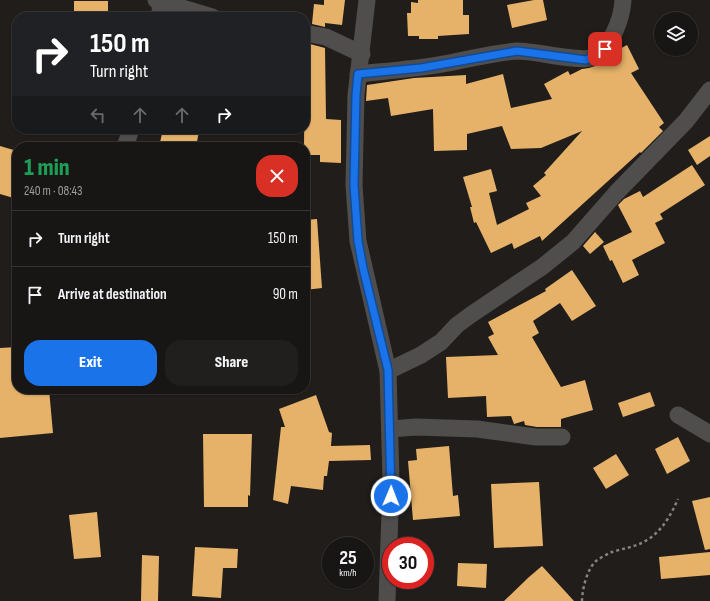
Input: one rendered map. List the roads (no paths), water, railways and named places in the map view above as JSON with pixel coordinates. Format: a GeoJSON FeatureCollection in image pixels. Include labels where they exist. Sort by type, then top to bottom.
{"type":"FeatureCollection","features":[{"type":"Feature","properties":{"kind":"street"},"geometry":{"type":"LineString","coordinates":[[368,0],[356,95],[354,185],[358,241],[363,268],[388,370],[391,480],[388,601]]}},
{"type":"Feature","properties":{"kind":"street"},"geometry":{"type":"LineString","coordinates":[[358,74],[421,68],[517,51],[586,60],[599,54],[605,49],[619,19],[623,8],[623,0]]}},
{"type":"Feature","properties":{"kind":"street"},"geometry":{"type":"LineString","coordinates":[[160,5],[190,12]]}},
{"type":"Feature","properties":{"kind":"street"},"geometry":{"type":"LineString","coordinates":[[310,34],[326,37],[362,54]]}},
{"type":"Feature","properties":{"kind":"street"},"geometry":{"type":"LineString","coordinates":[[388,370],[420,355],[441,342],[462,321],[542,268],[573,242],[616,193],[686,121],[710,90]]}},
{"type":"Feature","properties":{"kind":"street"},"geometry":{"type":"LineString","coordinates":[[678,414],[710,434]]}},
{"type":"Feature","properties":{"kind":"street"},"geometry":{"type":"LineString","coordinates":[[390,429],[416,427],[477,429],[536,437],[562,437]]}}]}
